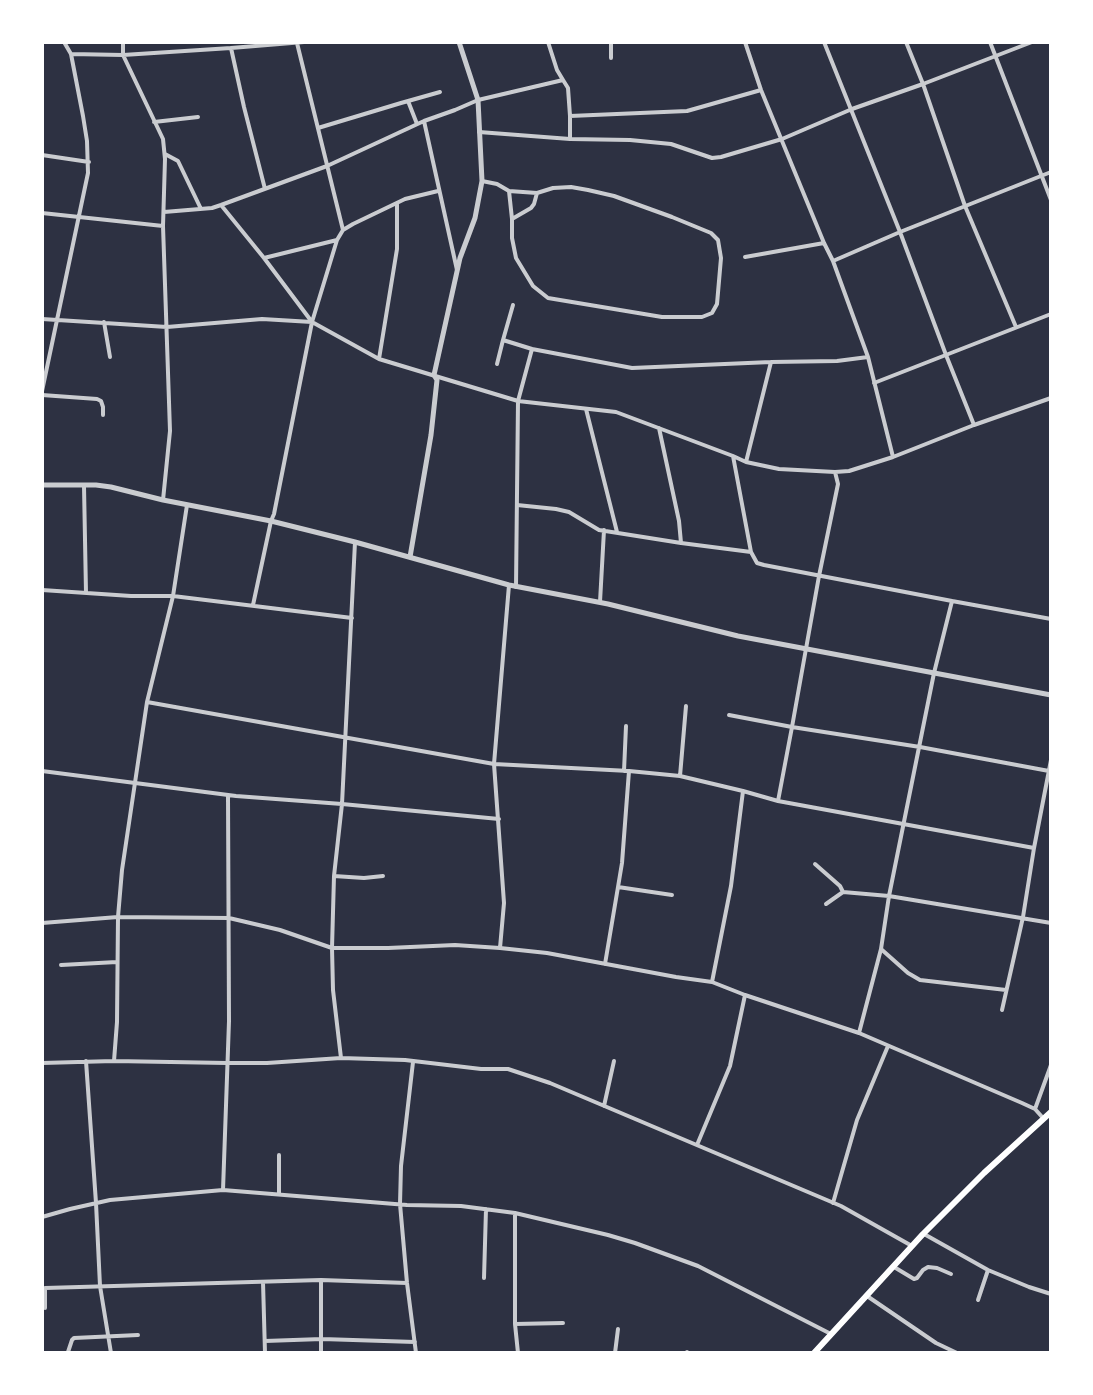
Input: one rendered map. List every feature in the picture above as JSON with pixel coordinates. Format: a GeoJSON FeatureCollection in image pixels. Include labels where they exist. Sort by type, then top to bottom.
{"type":"FeatureCollection","features":[{"type":"Feature","properties":{"kind":"main road"},"geometry":{"type":"LineString","coordinates":[[814,1353],[923,1234],[984,1173],[1051,1112]]}},
{"type":"Feature","properties":{"kind":"street"},"geometry":{"type":"LineString","coordinates":[[64,42],[71,54],[83,116],[88,173],[42,393],[97,399],[101,401],[103,415]]}},
{"type":"Feature","properties":{"kind":"street"},"geometry":{"type":"LineString","coordinates":[[123,42],[123,55],[162,139],[164,153],[163,226],[170,431],[164,500]]}},
{"type":"Feature","properties":{"kind":"street"},"geometry":{"type":"LineString","coordinates":[[71,54],[123,55],[304,42]]}},
{"type":"Feature","properties":{"kind":"street"},"geometry":{"type":"LineString","coordinates":[[410,557],[431,435],[437,380],[434,375],[460,258],[476,218],[482,181],[478,100],[459,42]]}},
{"type":"Feature","properties":{"kind":"street"},"geometry":{"type":"LineString","coordinates":[[548,42],[557,70],[568,88],[570,139]]}},
{"type":"Feature","properties":{"kind":"street"},"geometry":{"type":"LineString","coordinates":[[610,42],[611,58]]}},
{"type":"Feature","properties":{"kind":"street"},"geometry":{"type":"LineString","coordinates":[[745,42],[761,90],[833,261],[868,357],[893,457]]}},
{"type":"Feature","properties":{"kind":"street"},"geometry":{"type":"LineString","coordinates":[[824,42],[974,424]]}},
{"type":"Feature","properties":{"kind":"street"},"geometry":{"type":"LineString","coordinates":[[906,42],[965,206],[1016,327]]}},
{"type":"Feature","properties":{"kind":"street"},"geometry":{"type":"LineString","coordinates":[[990,42],[1051,200]]}},
{"type":"Feature","properties":{"kind":"street"},"geometry":{"type":"LineString","coordinates":[[479,132],[671,144],[712,158],[722,157],[782,139],[1032,42]]}},
{"type":"Feature","properties":{"kind":"street"},"geometry":{"type":"LineString","coordinates":[[297,43],[343,230]]}},
{"type":"Feature","properties":{"kind":"street"},"geometry":{"type":"LineString","coordinates":[[231,48],[265,189]]}},
{"type":"Feature","properties":{"kind":"street"},"geometry":{"type":"LineString","coordinates":[[164,212],[212,208],[327,166],[417,124],[478,100],[563,80]]}},
{"type":"Feature","properties":{"kind":"street"},"geometry":{"type":"LineString","coordinates":[[570,116],[687,111],[761,90]]}},
{"type":"Feature","properties":{"kind":"street"},"geometry":{"type":"LineString","coordinates":[[318,128],[408,100],[440,93]]}},
{"type":"Feature","properties":{"kind":"street"},"geometry":{"type":"LineString","coordinates":[[408,100],[417,124]]}},
{"type":"Feature","properties":{"kind":"street"},"geometry":{"type":"LineString","coordinates":[[154,122],[198,117]]}},
{"type":"Feature","properties":{"kind":"street"},"geometry":{"type":"LineString","coordinates":[[424,121],[457,271]]}},
{"type":"Feature","properties":{"kind":"street"},"geometry":{"type":"LineString","coordinates":[[164,153],[178,161],[201,209]]}},
{"type":"Feature","properties":{"kind":"street"},"geometry":{"type":"LineString","coordinates":[[42,154],[88,162]]}},
{"type":"Feature","properties":{"kind":"street"},"geometry":{"type":"LineString","coordinates":[[833,261],[1051,172]]}},
{"type":"Feature","properties":{"kind":"street"},"geometry":{"type":"LineString","coordinates":[[482,181],[498,184],[508,191],[537,193],[553,188],[571,187],[588,190],[614,196],[663,213],[711,233],[718,240],[721,258],[717,303],[712,313],[702,317],[662,317],[548,298],[533,286],[516,258],[508,191]]}},
{"type":"Feature","properties":{"kind":"street"},"geometry":{"type":"LineString","coordinates":[[253,605],[274,514],[312,322],[337,240],[343,230],[353,224],[405,199],[438,191]]}},
{"type":"Feature","properties":{"kind":"street"},"geometry":{"type":"LineString","coordinates":[[512,219],[531,208],[537,193]]}},
{"type":"Feature","properties":{"kind":"street"},"geometry":{"type":"LineString","coordinates":[[379,359],[397,249],[397,203]]}},
{"type":"Feature","properties":{"kind":"street"},"geometry":{"type":"LineString","coordinates":[[221,205],[312,322],[379,359],[518,401],[615,412],[746,462],[779,469],[849,471],[1051,398]]}},
{"type":"Feature","properties":{"kind":"street"},"geometry":{"type":"LineString","coordinates":[[42,213],[163,226]]}},
{"type":"Feature","properties":{"kind":"street"},"geometry":{"type":"LineString","coordinates":[[264,258],[337,240]]}},
{"type":"Feature","properties":{"kind":"street"},"geometry":{"type":"LineString","coordinates":[[745,257],[824,243]]}},
{"type":"Feature","properties":{"kind":"street"},"geometry":{"type":"LineString","coordinates":[[496,364],[513,305]]}},
{"type":"Feature","properties":{"kind":"street"},"geometry":{"type":"LineString","coordinates":[[874,383],[1051,314]]}},
{"type":"Feature","properties":{"kind":"street"},"geometry":{"type":"LineString","coordinates":[[42,319],[167,327],[262,319],[312,322]]}},
{"type":"Feature","properties":{"kind":"street"},"geometry":{"type":"LineString","coordinates":[[104,322],[111,357]]}},
{"type":"Feature","properties":{"kind":"street"},"geometry":{"type":"LineString","coordinates":[[503,340],[532,349],[632,368],[837,361],[868,357]]}},
{"type":"Feature","properties":{"kind":"street"},"geometry":{"type":"LineString","coordinates":[[516,586],[518,401],[532,349]]}},
{"type":"Feature","properties":{"kind":"street"},"geometry":{"type":"LineString","coordinates":[[746,462],[771,362]]}},
{"type":"Feature","properties":{"kind":"street"},"geometry":{"type":"LineString","coordinates":[[586,410],[617,532]]}},
{"type":"Feature","properties":{"kind":"street"},"geometry":{"type":"LineString","coordinates":[[659,428],[679,521],[681,543]]}},
{"type":"Feature","properties":{"kind":"street"},"geometry":{"type":"LineString","coordinates":[[733,456],[751,552],[757,563],[1051,619]]}},
{"type":"Feature","properties":{"kind":"street"},"geometry":{"type":"LineString","coordinates":[[778,801],[838,484],[835,472]]}},
{"type":"Feature","properties":{"kind":"street"},"geometry":{"type":"LineString","coordinates":[[42,485],[111,487],[271,521],[509,585],[600,602],[738,636],[1051,695]]}},
{"type":"Feature","properties":{"kind":"street"},"geometry":{"type":"LineString","coordinates":[[84,486],[86,593]]}},
{"type":"Feature","properties":{"kind":"street"},"geometry":{"type":"LineString","coordinates":[[114,1061],[117,1022],[118,917],[122,870],[147,702],[172,596],[187,504]]}},
{"type":"Feature","properties":{"kind":"street"},"geometry":{"type":"LineString","coordinates":[[517,505],[562,510],[598,530],[751,552]]}},
{"type":"Feature","properties":{"kind":"street"},"geometry":{"type":"LineString","coordinates":[[600,602],[604,530]]}},
{"type":"Feature","properties":{"kind":"street"},"geometry":{"type":"LineString","coordinates":[[341,1058],[333,990],[332,948],[334,876],[342,804],[355,542]]}},
{"type":"Feature","properties":{"kind":"street"},"geometry":{"type":"LineString","coordinates":[[501,948],[504,903],[494,764],[509,585]]}},
{"type":"Feature","properties":{"kind":"street"},"geometry":{"type":"LineString","coordinates":[[42,590],[131,596],[172,596],[352,618]]}},
{"type":"Feature","properties":{"kind":"street"},"geometry":{"type":"LineString","coordinates":[[859,1034],[881,949],[934,673],[952,601]]}},
{"type":"Feature","properties":{"kind":"street"},"geometry":{"type":"LineString","coordinates":[[147,702],[494,764],[680,776],[778,801],[1034,848]]}},
{"type":"Feature","properties":{"kind":"street"},"geometry":{"type":"LineString","coordinates":[[680,776],[686,706]]}},
{"type":"Feature","properties":{"kind":"street"},"geometry":{"type":"LineString","coordinates":[[729,715],[1049,771]]}},
{"type":"Feature","properties":{"kind":"street"},"geometry":{"type":"LineString","coordinates":[[605,964],[622,863],[627,771],[626,726]]}},
{"type":"Feature","properties":{"kind":"street"},"geometry":{"type":"LineString","coordinates":[[1002,1010],[1023,917],[1051,760]]}},
{"type":"Feature","properties":{"kind":"street"},"geometry":{"type":"LineString","coordinates":[[42,771],[228,795],[499,819]]}},
{"type":"Feature","properties":{"kind":"street"},"geometry":{"type":"LineString","coordinates":[[712,982],[731,886],[743,791]]}},
{"type":"Feature","properties":{"kind":"street"},"geometry":{"type":"LineString","coordinates":[[224,1190],[229,1021],[228,795]]}},
{"type":"Feature","properties":{"kind":"street"},"geometry":{"type":"LineString","coordinates":[[815,864],[840,886],[843,892]]}},
{"type":"Feature","properties":{"kind":"street"},"geometry":{"type":"LineString","coordinates":[[334,876],[364,878],[383,876]]}},
{"type":"Feature","properties":{"kind":"street"},"geometry":{"type":"LineString","coordinates":[[618,888],[672,895]]}},
{"type":"Feature","properties":{"kind":"street"},"geometry":{"type":"LineString","coordinates":[[826,904],[843,892],[890,896],[1051,923]]}},
{"type":"Feature","properties":{"kind":"street"},"geometry":{"type":"LineString","coordinates":[[42,923],[118,917],[228,918],[280,930],[332,948],[454,945],[501,948],[547,953],[712,982],[859,1034],[1035,1110],[1043,1118]]}},
{"type":"Feature","properties":{"kind":"street"},"geometry":{"type":"LineString","coordinates":[[881,949],[908,973],[920,980],[1006,990]]}},
{"type":"Feature","properties":{"kind":"street"},"geometry":{"type":"LineString","coordinates":[[61,965],[117,962]]}},
{"type":"Feature","properties":{"kind":"street"},"geometry":{"type":"LineString","coordinates":[[697,1145],[730,1066],[745,995]]}},
{"type":"Feature","properties":{"kind":"street"},"geometry":{"type":"LineString","coordinates":[[833,1203],[857,1120],[888,1046]]}},
{"type":"Feature","properties":{"kind":"street"},"geometry":{"type":"LineString","coordinates":[[42,1063],[114,1061],[227,1064],[341,1058],[405,1060],[482,1069],[508,1069],[550,1083],[833,1203],[912,1246]]}},
{"type":"Feature","properties":{"kind":"street"},"geometry":{"type":"LineString","coordinates":[[604,1106],[614,1060]]}},
{"type":"Feature","properties":{"kind":"street"},"geometry":{"type":"LineString","coordinates":[[86,1061],[100,1286],[111,1353]]}},
{"type":"Feature","properties":{"kind":"street"},"geometry":{"type":"LineString","coordinates":[[413,1062],[401,1166],[400,1204],[416,1353]]}},
{"type":"Feature","properties":{"kind":"street"},"geometry":{"type":"LineString","coordinates":[[1035,1110],[1051,1065]]}},
{"type":"Feature","properties":{"kind":"street"},"geometry":{"type":"LineString","coordinates":[[279,1155],[279,1194]]}},
{"type":"Feature","properties":{"kind":"street"},"geometry":{"type":"LineString","coordinates":[[42,1217],[110,1200],[224,1190],[400,1204],[460,1206],[515,1213],[635,1243],[698,1266],[831,1334]]}},
{"type":"Feature","properties":{"kind":"street"},"geometry":{"type":"LineString","coordinates":[[484,1278],[486,1209]]}},
{"type":"Feature","properties":{"kind":"street"},"geometry":{"type":"LineString","coordinates":[[515,1213],[515,1324],[518,1353]]}},
{"type":"Feature","properties":{"kind":"street"},"geometry":{"type":"LineString","coordinates":[[923,1234],[988,1270],[1051,1294]]}},
{"type":"Feature","properties":{"kind":"street"},"geometry":{"type":"LineString","coordinates":[[893,1267],[914,1279],[928,1267],[951,1274]]}},
{"type":"Feature","properties":{"kind":"street"},"geometry":{"type":"LineString","coordinates":[[978,1300],[988,1270]]}},
{"type":"Feature","properties":{"kind":"street"},"geometry":{"type":"LineString","coordinates":[[45,1308],[45,1288],[321,1280],[407,1283]]}},
{"type":"Feature","properties":{"kind":"street"},"geometry":{"type":"LineString","coordinates":[[321,1280],[321,1353]]}},
{"type":"Feature","properties":{"kind":"street"},"geometry":{"type":"LineString","coordinates":[[263,1282],[265,1353]]}},
{"type":"Feature","properties":{"kind":"street"},"geometry":{"type":"LineString","coordinates":[[867,1296],[936,1343],[957,1353]]}},
{"type":"Feature","properties":{"kind":"street"},"geometry":{"type":"LineString","coordinates":[[515,1324],[563,1323]]}},
{"type":"Feature","properties":{"kind":"street"},"geometry":{"type":"LineString","coordinates":[[615,1353],[618,1329]]}},
{"type":"Feature","properties":{"kind":"street"},"geometry":{"type":"LineString","coordinates":[[68,1352],[74,1338],[138,1335]]}},
{"type":"Feature","properties":{"kind":"street"},"geometry":{"type":"LineString","coordinates":[[265,1341],[322,1339],[415,1342]]}}]}
